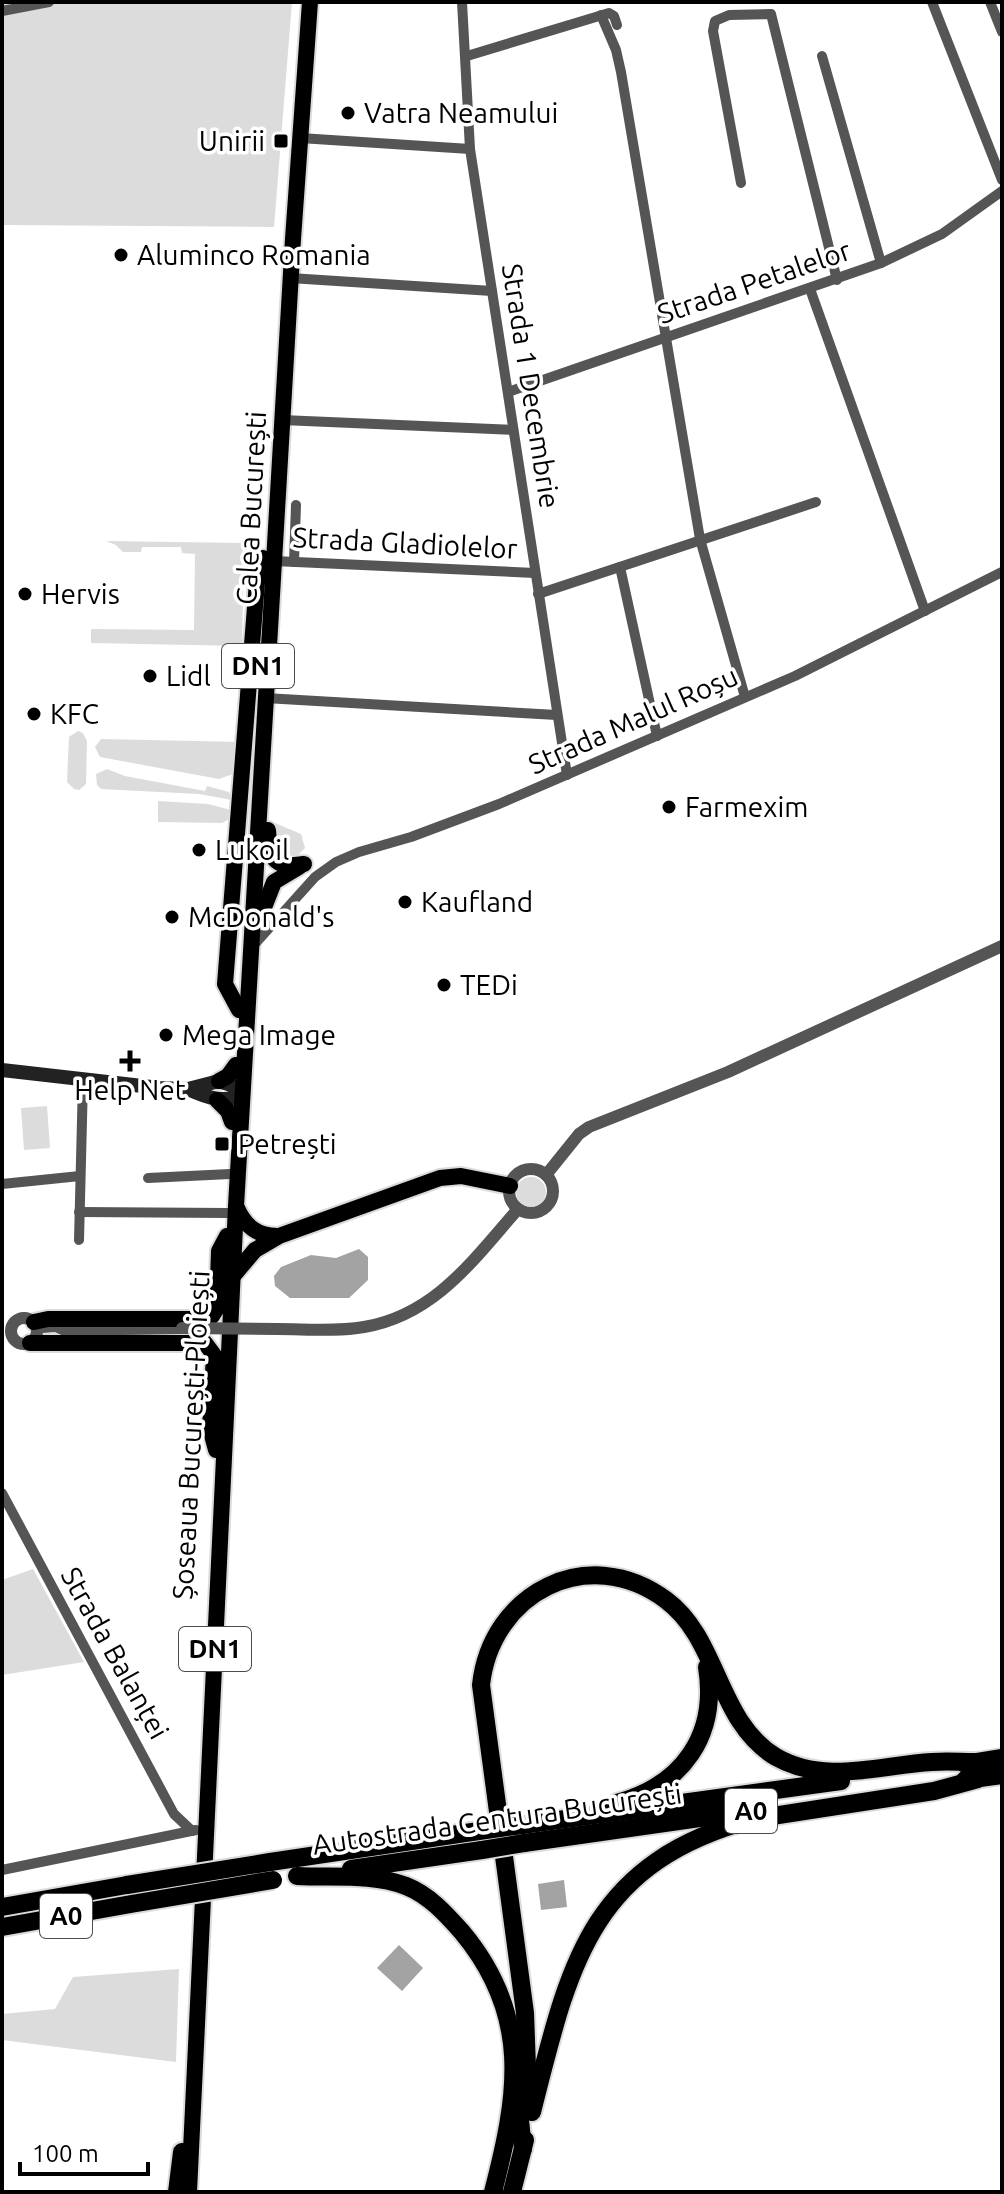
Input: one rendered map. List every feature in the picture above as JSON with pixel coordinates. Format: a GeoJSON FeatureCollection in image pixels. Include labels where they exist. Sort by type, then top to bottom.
{"type":"FeatureCollection","features":[{"type":"Feature","properties":{"kind":"highway","name":"Calea București"},"geometry":{"type":"LineString","coordinates":[[240,1065],[253,946],[268,559],[299,2]]}},
{"type":"Feature","properties":{"kind":"highway","name":"Calea București"},"geometry":{"type":"LineString","coordinates":[[268,559],[282,420],[310,2]]}},
{"type":"Feature","properties":{"kind":"highway","name":"DN1"},"geometry":{"type":"LineString","coordinates":[[240,1065],[239,1010],[225,984],[256,595],[268,559]]}},
{"type":"Feature","properties":{"kind":"highway"},"geometry":{"type":"LineString","coordinates":[[253,946],[266,896],[277,879],[304,864],[284,866],[271,856],[262,775]]}},
{"type":"Feature","properties":{"kind":"highway"},"geometry":{"type":"LineString","coordinates":[[229,1092],[228,1076],[240,1065]]}},
{"type":"Feature","properties":{"kind":"highway","name":"Șoseaua București-Ploiești"},"geometry":{"type":"LineString","coordinates":[[182,2152],[195,1830],[227,1236],[232,1210],[229,1092],[240,1065]]}},
{"type":"Feature","properties":{"kind":"highway","name":"Șoseaua București-Ploiești"},"geometry":{"type":"LineString","coordinates":[[189,2192],[233,1276],[229,1092]]}},
{"type":"Feature","properties":{"kind":"highway"},"geometry":{"type":"LineString","coordinates":[[233,1276],[251,1253],[279,1236],[447,1176],[469,1177],[510,1186]]}},
{"type":"Feature","properties":{"kind":"highway"},"geometry":{"type":"LineString","coordinates":[[232,1210],[254,1231],[279,1236]]}},
{"type":"Feature","properties":{"kind":"highway"},"geometry":{"type":"LineString","coordinates":[[34,1333],[48,1319],[199,1319],[212,1316],[217,1308],[219,1251],[227,1236]]}},
{"type":"Feature","properties":{"kind":"highway"},"geometry":{"type":"LineString","coordinates":[[34,1333],[205,1343],[214,1355],[210,1428],[216,1450]]}},
{"type":"Feature","properties":{"kind":"highway"},"geometry":{"type":"LineString","coordinates":[[514,2147],[526,2081],[525,2013],[481,1703],[482,1669],[491,1642],[507,1617],[536,1592],[561,1581],[594,1576],[631,1581],[656,1592],[682,1614],[746,1731],[788,1763],[826,1772],[932,1762],[976,1770]]}},
{"type":"Feature","properties":{"kind":"highway"},"geometry":{"type":"LineString","coordinates":[[529,1830],[648,1792],[676,1772],[700,1739],[708,1712],[710,1693],[704,1652]]}},
{"type":"Feature","properties":{"kind":"highway","name":"Autostrada Centura București"},"geometry":{"type":"LineString","coordinates":[[2,1927],[131,1904],[271,1871],[297,1876],[529,1830],[976,1770],[1002,1758]]}},
{"type":"Feature","properties":{"kind":"highway"},"geometry":{"type":"LineString","coordinates":[[493,2192],[514,2147],[579,1954],[597,1922],[646,1869],[701,1836],[753,1819],[934,1791],[976,1770]]}},
{"type":"Feature","properties":{"kind":"highway","name":"Autostrada Centura București"},"geometry":{"type":"LineString","coordinates":[[529,1830],[976,1770],[1002,1775]]}},
{"type":"Feature","properties":{"kind":"highway","name":"Autostrada Centura București"},"geometry":{"type":"LineString","coordinates":[[2,1907],[127,1885],[271,1871],[480,1840]]}},
{"type":"Feature","properties":{"kind":"highway"},"geometry":{"type":"LineString","coordinates":[[297,1876],[375,1878],[409,1887],[442,1909],[466,1937],[494,1980],[510,2031],[515,2080],[512,2192]]}},
{"type":"Feature","properties":{"kind":"highway"},"geometry":{"type":"LineString","coordinates":[[176,2192],[182,2152]]}},
{"type":"Feature","properties":{"kind":"main road"},"geometry":{"type":"LineString","coordinates":[[2,1070],[229,1092]]}},
{"type":"Feature","properties":{"kind":"street"},"geometry":{"type":"LineString","coordinates":[[2,11],[49,2]]}},
{"type":"Feature","properties":{"kind":"street","name":"Strada 1 Decembrie"},"geometry":{"type":"LineString","coordinates":[[462,2],[470,149],[567,775]]}},
{"type":"Feature","properties":{"kind":"street"},"geometry":{"type":"LineString","coordinates":[[932,2],[1002,180]]}},
{"type":"Feature","properties":{"kind":"street"},"geometry":{"type":"LineString","coordinates":[[990,2],[1002,32]]}},
{"type":"Feature","properties":{"kind":"street"},"geometry":{"type":"LineString","coordinates":[[467,56],[609,13],[614,16],[617,25]]}},
{"type":"Feature","properties":{"kind":"street"},"geometry":{"type":"LineString","coordinates":[[741,183],[713,31],[715,21],[722,16],[771,14],[837,280]]}},
{"type":"Feature","properties":{"kind":"street"},"geometry":{"type":"LineString","coordinates":[[601,15],[616,50],[621,72],[700,539],[745,697]]}},
{"type":"Feature","properties":{"kind":"street"},"geometry":{"type":"LineString","coordinates":[[822,56],[881,263]]}},
{"type":"Feature","properties":{"kind":"street"},"geometry":{"type":"LineString","coordinates":[[300,138],[470,149]]}},
{"type":"Feature","properties":{"kind":"street","name":"Strada Petalelor"},"geometry":{"type":"LineString","coordinates":[[508,392],[881,263],[942,234],[1002,191]]}},
{"type":"Feature","properties":{"kind":"street"},"geometry":{"type":"LineString","coordinates":[[290,278],[492,291]]}},
{"type":"Feature","properties":{"kind":"street"},"geometry":{"type":"LineString","coordinates":[[810,289],[925,611]]}},
{"type":"Feature","properties":{"kind":"street"},"geometry":{"type":"LineString","coordinates":[[282,420],[513,430]]}},
{"type":"Feature","properties":{"kind":"street"},"geometry":{"type":"LineString","coordinates":[[538,594],[816,502]]}},
{"type":"Feature","properties":{"kind":"street"},"geometry":{"type":"LineString","coordinates":[[294,562],[296,505]]}},
{"type":"Feature","properties":{"kind":"street","name":"Strada Gladiolelor"},"geometry":{"type":"LineString","coordinates":[[268,559],[535,573]]}},
{"type":"Feature","properties":{"kind":"street"},"geometry":{"type":"LineString","coordinates":[[620,567],[657,736]]}},
{"type":"Feature","properties":{"kind":"street","name":"Strada Malul Roșu"},"geometry":{"type":"LineString","coordinates":[[253,946],[321,871],[343,859],[486,809],[795,676],[1002,572]]}},
{"type":"Feature","properties":{"kind":"street"},"geometry":{"type":"LineString","coordinates":[[265,698],[557,715]]}},
{"type":"Feature","properties":{"kind":"street"},"geometry":{"type":"LineString","coordinates":[[266,896],[273,907],[287,908]]}},
{"type":"Feature","properties":{"kind":"street"},"geometry":{"type":"LineString","coordinates":[[546,1175],[574,1139],[589,1127],[717,1077],[1002,946]]}},
{"type":"Feature","properties":{"kind":"street"},"geometry":{"type":"LineString","coordinates":[[79,1240],[83,1080]]}},
{"type":"Feature","properties":{"kind":"street"},"geometry":{"type":"LineString","coordinates":[[535,1170],[546,1175],[553,1189],[548,1205],[537,1212],[518,1209],[511,1199],[510,1186],[514,1177],[523,1171],[535,1170]]}},
{"type":"Feature","properties":{"kind":"street"},"geometry":{"type":"LineString","coordinates":[[148,1178],[230,1174]]}},
{"type":"Feature","properties":{"kind":"street"},"geometry":{"type":"LineString","coordinates":[[2,1184],[80,1176]]}},
{"type":"Feature","properties":{"kind":"street"},"geometry":{"type":"LineString","coordinates":[[34,1333],[56,1326],[65,1330],[363,1327],[419,1308],[451,1285],[518,1209]]}},
{"type":"Feature","properties":{"kind":"street"},"geometry":{"type":"LineString","coordinates":[[79,1212],[232,1210]]}},
{"type":"Feature","properties":{"kind":"street","name":"Strada Balanței"},"geometry":{"type":"LineString","coordinates":[[2,1493],[174,1814],[195,1830]]}},
{"type":"Feature","properties":{"kind":"street"},"geometry":{"type":"LineString","coordinates":[[2,1870],[195,1830]]}},
{"type":"Feature","properties":{"kind":"shaded area"},"geometry":{"type":"Polygon","coordinates":[[[2,2],[292,2],[274,227],[2,225],[2,2]]]}},
{"type":"Feature","properties":{"kind":"shaded area"},"geometry":{"type":"Polygon","coordinates":[[[106,541],[244,543],[242,646],[91,643],[91,629],[194,630],[195,554],[182,553],[181,547],[142,547],[141,552],[123,552],[106,541]]]}},
{"type":"Feature","properties":{"kind":"shaded area"},"geometry":{"type":"Polygon","coordinates":[[[78,731],[87,741],[86,784],[79,790],[67,782],[69,737],[78,731]]]}},
{"type":"Feature","properties":{"kind":"shaded area"},"geometry":{"type":"Polygon","coordinates":[[[101,739],[240,742],[236,773],[219,779],[100,757],[95,747],[101,739]]]}},
{"type":"Feature","properties":{"kind":"shaded area"},"geometry":{"type":"Polygon","coordinates":[[[107,769],[125,776],[205,791],[207,786],[229,792],[232,800],[199,794],[101,789],[97,785],[96,774],[107,769]]]}},
{"type":"Feature","properties":{"kind":"shaded area"},"geometry":{"type":"Polygon","coordinates":[[[158,801],[208,804],[231,810],[231,818],[222,823],[158,822],[158,801]]]}},
{"type":"Feature","properties":{"kind":"shaded area"},"geometry":{"type":"Polygon","coordinates":[[[275,823],[301,834],[305,848],[295,858],[281,857],[275,846],[275,823]]]}},
{"type":"Feature","properties":{"kind":"shaded area"},"geometry":{"type":"Polygon","coordinates":[[[47,1106],[50,1148],[24,1150],[21,1108],[47,1106]]]}},
{"type":"Feature","properties":{"kind":"shaded area"},"geometry":{"type":"Polygon","coordinates":[[[531,1177],[542,1181],[546,1192],[542,1203],[531,1207],[520,1203],[516,1192],[520,1181],[531,1177]]]}},
{"type":"Feature","properties":{"kind":"shaded area"},"geometry":{"type":"Polygon","coordinates":[[[359,1249],[368,1257],[368,1280],[349,1298],[290,1298],[275,1286],[274,1276],[281,1267],[311,1255],[336,1258],[359,1249]]]}},
{"type":"Feature","properties":{"kind":"shaded area"},"geometry":{"type":"Polygon","coordinates":[[[33,1569],[84,1662],[2,1675],[2,1580],[33,1569]]]}},
{"type":"Feature","properties":{"kind":"shaded area"},"geometry":{"type":"Polygon","coordinates":[[[564,1880],[567,1907],[541,1910],[538,1884],[564,1880]]]}},
{"type":"Feature","properties":{"kind":"shaded area"},"geometry":{"type":"Polygon","coordinates":[[[399,1945],[423,1968],[402,1991],[377,1968],[399,1945]]]}},
{"type":"Feature","properties":{"kind":"shaded area"},"geometry":{"type":"Polygon","coordinates":[[[179,1969],[176,2062],[2,2040],[2,2014],[55,2009],[73,1977],[179,1969]]]}},
{"type":"Feature","properties":{"kind":"place","name":"Vatra Neamului"},"geometry":{"type":"Point","coordinates":[348,113]}},
{"type":"Feature","properties":{"kind":"place","name":"Unirii"},"geometry":{"type":"Point","coordinates":[281,141]}},
{"type":"Feature","properties":{"kind":"place","name":"Aluminco Romania"},"geometry":{"type":"Point","coordinates":[121,255]}},
{"type":"Feature","properties":{"kind":"place","name":"Hervis"},"geometry":{"type":"Point","coordinates":[25,594]}},
{"type":"Feature","properties":{"kind":"place","name":"Lidl"},"geometry":{"type":"Point","coordinates":[150,676]}},
{"type":"Feature","properties":{"kind":"place","name":"KFC"},"geometry":{"type":"Point","coordinates":[34,714]}},
{"type":"Feature","properties":{"kind":"place","name":"Farmexim"},"geometry":{"type":"Point","coordinates":[669,807]}},
{"type":"Feature","properties":{"kind":"place","name":"Lukoil"},"geometry":{"type":"Point","coordinates":[199,850]}},
{"type":"Feature","properties":{"kind":"place","name":"Kaufland"},"geometry":{"type":"Point","coordinates":[405,902]}},
{"type":"Feature","properties":{"kind":"place","name":"McDonald's"},"geometry":{"type":"Point","coordinates":[172,917]}},
{"type":"Feature","properties":{"kind":"place","name":"TEDi"},"geometry":{"type":"Point","coordinates":[444,985]}},
{"type":"Feature","properties":{"kind":"place","name":"Mega Image"},"geometry":{"type":"Point","coordinates":[166,1035]}},
{"type":"Feature","properties":{"kind":"place","name":"Help Net"},"geometry":{"type":"Point","coordinates":[130,1061]}},
{"type":"Feature","properties":{"kind":"place","name":"Petrești"},"geometry":{"type":"Point","coordinates":[222,1144]}}]}
